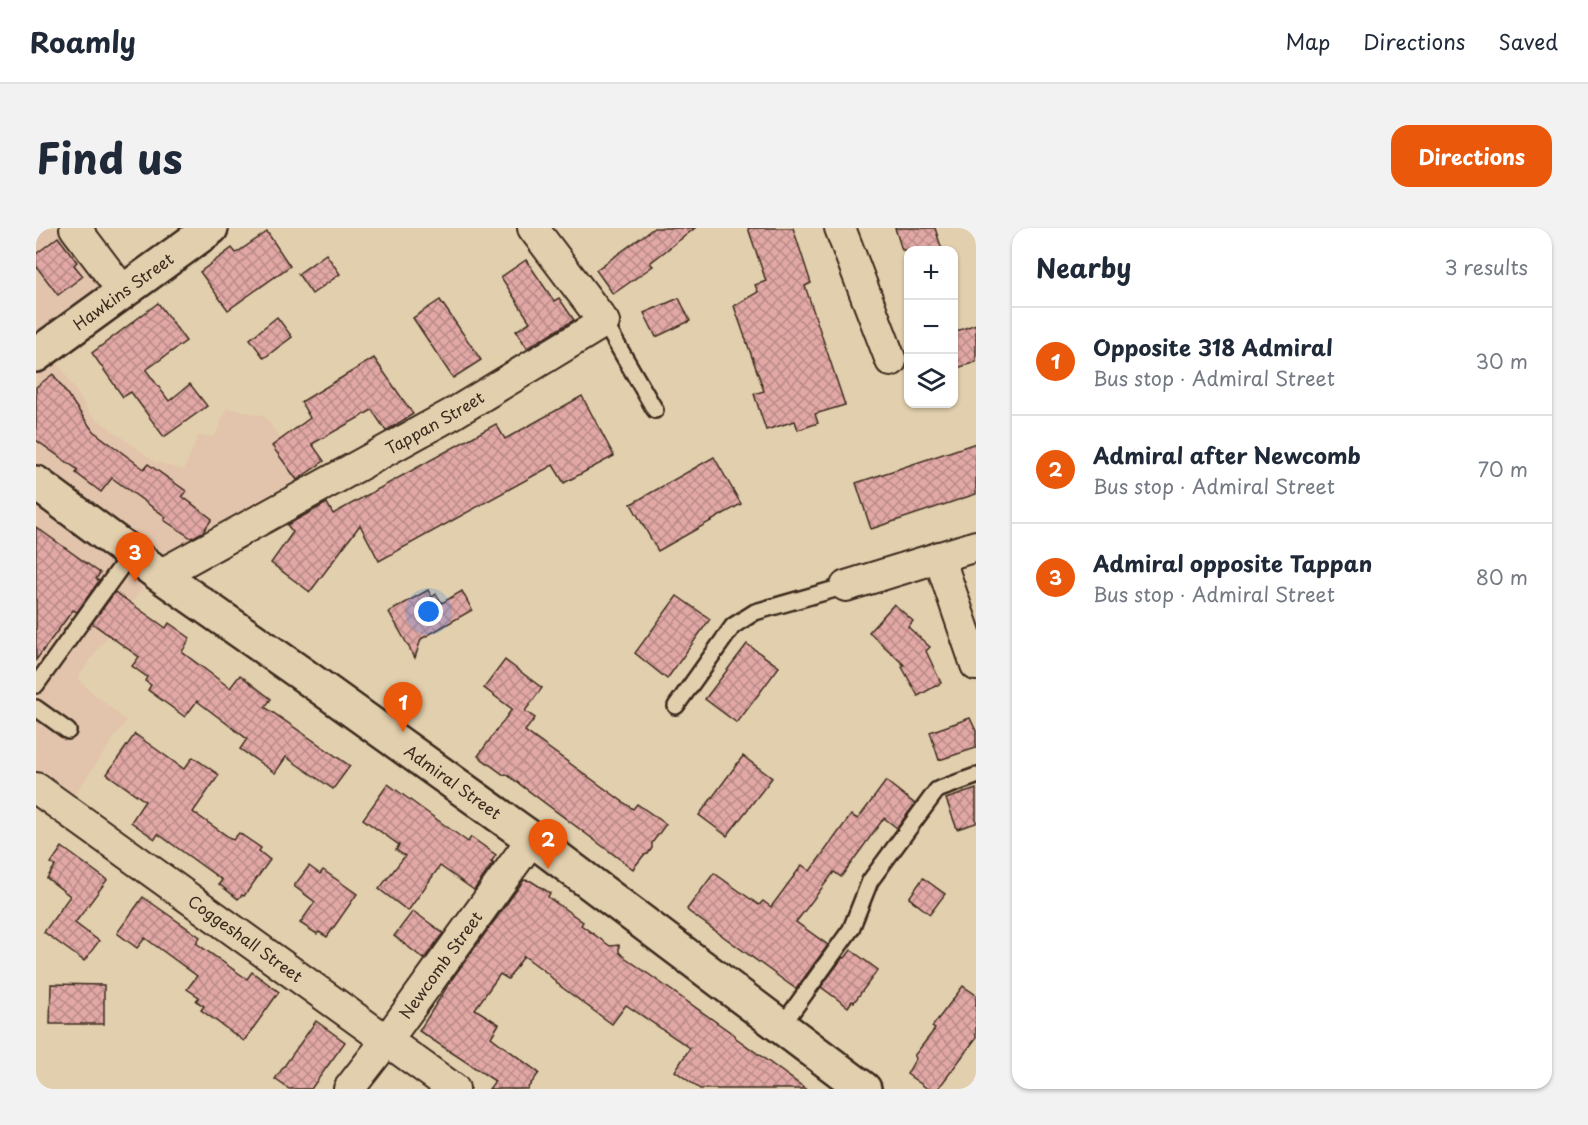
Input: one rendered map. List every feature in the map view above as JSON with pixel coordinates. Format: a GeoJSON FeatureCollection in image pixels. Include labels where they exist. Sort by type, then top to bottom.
{"type":"FeatureCollection","features":[{"type":"Feature","properties":{"kind":"main road","name":"Hawkins Street"},"geometry":{"type":"LineString","coordinates":[[40,344],[122,291],[211,228]]}},
{"type":"Feature","properties":{"kind":"main road","name":"Admiral Street"},"geometry":{"type":"LineString","coordinates":[[36,483],[160,575],[532,839],[864,1089]]}},
{"type":"Feature","properties":{"kind":"street"},"geometry":{"type":"LineString","coordinates":[[75,228],[122,291]]}},
{"type":"Feature","properties":{"kind":"street"},"geometry":{"type":"LineString","coordinates":[[533,228],[604,322]]}},
{"type":"Feature","properties":{"kind":"street"},"geometry":{"type":"LineString","coordinates":[[840,228],[891,361]]}},
{"type":"Feature","properties":{"kind":"street","name":"Tappan Street"},"geometry":{"type":"LineString","coordinates":[[160,575],[454,413],[604,322]]}},
{"type":"Feature","properties":{"kind":"street"},"geometry":{"type":"LineString","coordinates":[[846,586],[976,546]]}},
{"type":"Feature","properties":{"kind":"street"},"geometry":{"type":"LineString","coordinates":[[939,557],[976,665]]}},
{"type":"Feature","properties":{"kind":"street","name":"Coggeshall Street"},"geometry":{"type":"LineString","coordinates":[[36,788],[454,1089]]}},
{"type":"Feature","properties":{"kind":"street","name":"Newcomb Street"},"geometry":{"type":"LineString","coordinates":[[349,1089],[532,839]]}},
{"type":"Feature","properties":{"kind":"lane"},"geometry":{"type":"LineString","coordinates":[[604,322],[654,410]]}},
{"type":"Feature","properties":{"kind":"lane"},"geometry":{"type":"LineString","coordinates":[[36,685],[130,553]]}},
{"type":"Feature","properties":{"kind":"lane"},"geometry":{"type":"LineString","coordinates":[[676,706],[733,626],[755,612],[846,586]]}},
{"type":"Feature","properties":{"kind":"lane"},"geometry":{"type":"LineString","coordinates":[[36,708],[68,731]]}},
{"type":"Feature","properties":{"kind":"lane"},"geometry":{"type":"LineString","coordinates":[[781,1027],[851,929],[870,880],[937,790],[976,776]]}},
{"type":"Feature","properties":{"kind":"shaded area"},"geometry":{"type":"Polygon","coordinates":[[[36,228],[63,228],[114,296],[51,347],[57,361],[90,414],[155,462],[184,470],[198,436],[215,436],[227,408],[264,416],[316,488],[149,579],[78,677],[81,683],[126,721],[62,812],[36,795],[36,228]]]}},
{"type":"Feature","properties":{"kind":"building"},"geometry":{"type":"Polygon","coordinates":[[[654,228],[695,228],[650,263],[653,266],[613,294],[596,270],[654,228]]]}},
{"type":"Feature","properties":{"kind":"building"},"geometry":{"type":"Polygon","coordinates":[[[748,228],[793,228],[811,283],[805,286],[845,405],[815,414],[818,423],[798,430],[795,421],[766,430],[754,394],[764,391],[734,306],[758,292],[755,285],[766,281],[748,228]]]}},
{"type":"Feature","properties":{"kind":"building"},"geometry":{"type":"Polygon","coordinates":[[[895,228],[935,228],[941,246],[904,246],[902,250],[895,228]]]}},
{"type":"Feature","properties":{"kind":"building"},"geometry":{"type":"Polygon","coordinates":[[[267,232],[290,266],[228,310],[200,272],[232,248],[236,253],[267,232]]]}},
{"type":"Feature","properties":{"kind":"building"},"geometry":{"type":"Polygon","coordinates":[[[58,237],[77,262],[74,265],[83,276],[58,295],[36,266],[36,254],[58,237]]]}},
{"type":"Feature","properties":{"kind":"building"},"geometry":{"type":"Polygon","coordinates":[[[326,254],[340,274],[312,294],[298,274],[326,254]]]}},
{"type":"Feature","properties":{"kind":"building"},"geometry":{"type":"Polygon","coordinates":[[[526,260],[554,301],[559,298],[574,320],[527,348],[516,331],[530,322],[501,277],[526,260]]]}},
{"type":"Feature","properties":{"kind":"building"},"geometry":{"type":"Polygon","coordinates":[[[679,298],[690,321],[656,337],[644,313],[679,298]]]}},
{"type":"Feature","properties":{"kind":"building"},"geometry":{"type":"Polygon","coordinates":[[[440,300],[481,360],[453,378],[413,318],[440,300]]]}},
{"type":"Feature","properties":{"kind":"building"},"geometry":{"type":"Polygon","coordinates":[[[158,303],[186,341],[146,370],[169,401],[190,384],[207,406],[164,437],[131,392],[123,397],[92,353],[158,303]]]}},
{"type":"Feature","properties":{"kind":"building"},"geometry":{"type":"Polygon","coordinates":[[[277,317],[292,337],[264,358],[250,339],[277,317]]]}},
{"type":"Feature","properties":{"kind":"building"},"geometry":{"type":"Polygon","coordinates":[[[976,324],[976,362],[958,368],[958,354],[958,331],[976,324]]]}},
{"type":"Feature","properties":{"kind":"building"},"geometry":{"type":"Polygon","coordinates":[[[374,358],[413,414],[386,431],[372,410],[312,444],[324,461],[297,480],[272,446],[310,418],[301,402],[374,358]]]}},
{"type":"Feature","properties":{"kind":"building"},"geometry":{"type":"Polygon","coordinates":[[[53,374],[93,431],[144,469],[148,464],[186,491],[182,496],[212,519],[203,532],[191,538],[164,520],[166,517],[112,478],[101,492],[76,473],[78,470],[36,440],[36,387],[53,374]]]}},
{"type":"Feature","properties":{"kind":"building"},"geometry":{"type":"Polygon","coordinates":[[[582,396],[614,456],[564,483],[553,465],[379,561],[360,525],[310,592],[271,563],[293,532],[287,525],[327,503],[333,514],[496,424],[505,439],[582,396]]]}},
{"type":"Feature","properties":{"kind":"building"},"geometry":{"type":"Polygon","coordinates":[[[976,443],[976,494],[871,529],[856,483],[976,443]]]}},
{"type":"Feature","properties":{"kind":"building"},"geometry":{"type":"Polygon","coordinates":[[[714,457],[741,504],[658,551],[631,504],[714,457]]]}},
{"type":"Feature","properties":{"kind":"building"},"geometry":{"type":"Polygon","coordinates":[[[36,527],[100,573],[96,579],[99,581],[77,612],[73,610],[36,660],[36,527]]]}},
{"type":"Feature","properties":{"kind":"building"},"geometry":{"type":"Polygon","coordinates":[[[428,590],[432,597],[436,594],[442,603],[462,591],[472,610],[421,639],[415,658],[389,612],[428,590]]]}},
{"type":"Feature","properties":{"kind":"building"},"geometry":{"type":"Polygon","coordinates":[[[115,592],[166,628],[169,623],[190,638],[182,652],[230,688],[240,675],[271,699],[265,707],[350,766],[333,789],[286,757],[275,773],[240,749],[247,739],[197,701],[185,717],[148,690],[151,685],[145,681],[147,677],[132,666],[139,657],[92,623],[115,592]]]}},
{"type":"Feature","properties":{"kind":"building"},"geometry":{"type":"Polygon","coordinates":[[[677,596],[710,619],[667,679],[635,653],[677,596]]]}},
{"type":"Feature","properties":{"kind":"building"},"geometry":{"type":"Polygon","coordinates":[[[894,604],[913,621],[908,627],[930,647],[926,651],[941,683],[918,696],[902,667],[904,665],[869,632],[894,604]]]}},
{"type":"Feature","properties":{"kind":"building"},"geometry":{"type":"Polygon","coordinates":[[[747,644],[779,667],[737,723],[705,699],[747,644]]]}},
{"type":"Feature","properties":{"kind":"building"},"geometry":{"type":"Polygon","coordinates":[[[505,660],[542,688],[525,711],[535,718],[525,731],[633,809],[637,804],[666,824],[652,843],[648,854],[644,855],[633,869],[506,774],[504,775],[478,756],[512,709],[484,688],[505,660]]]}},
{"type":"Feature","properties":{"kind":"building"},"geometry":{"type":"Polygon","coordinates":[[[970,718],[976,731],[976,748],[939,760],[930,732],[970,718]]]}},
{"type":"Feature","properties":{"kind":"building"},"geometry":{"type":"Polygon","coordinates":[[[135,734],[184,769],[193,757],[219,775],[193,812],[233,840],[239,833],[261,848],[259,851],[270,860],[244,896],[238,899],[219,884],[222,880],[158,834],[155,839],[131,822],[145,801],[107,774],[135,734]]]}},
{"type":"Feature","properties":{"kind":"building"},"geometry":{"type":"Polygon","coordinates":[[[743,756],[772,778],[727,836],[699,815],[743,756]]]}},
{"type":"Feature","properties":{"kind":"building"},"geometry":{"type":"Polygon","coordinates":[[[886,781],[915,804],[897,828],[884,818],[841,877],[834,872],[796,922],[828,945],[796,989],[688,911],[687,909],[714,873],[759,905],[763,901],[771,907],[802,865],[810,871],[851,815],[858,819],[886,781]]]}},
{"type":"Feature","properties":{"kind":"building"},"geometry":{"type":"Polygon","coordinates":[[[388,784],[468,842],[471,837],[496,855],[474,890],[440,866],[408,911],[379,889],[405,856],[396,850],[399,845],[363,819],[388,784]]]}},
{"type":"Feature","properties":{"kind":"building"},"geometry":{"type":"Polygon","coordinates":[[[976,789],[976,823],[957,829],[946,799],[976,789]]]}},
{"type":"Feature","properties":{"kind":"building"},"geometry":{"type":"Polygon","coordinates":[[[62,847],[107,880],[75,923],[99,941],[84,961],[44,932],[70,896],[47,878],[55,866],[51,863],[62,847]]]}},
{"type":"Feature","properties":{"kind":"building"},"geometry":{"type":"Polygon","coordinates":[[[309,866],[320,874],[323,870],[357,894],[327,937],[319,932],[317,934],[300,923],[315,902],[294,886],[309,866]]]}},
{"type":"Feature","properties":{"kind":"building"},"geometry":{"type":"Polygon","coordinates":[[[923,878],[945,894],[930,914],[909,898],[923,878]]]}},
{"type":"Feature","properties":{"kind":"building"},"geometry":{"type":"Polygon","coordinates":[[[524,880],[531,881],[550,893],[548,897],[583,922],[581,925],[610,946],[619,945],[619,952],[623,956],[806,1089],[700,1089],[675,1071],[690,1048],[626,1005],[612,1024],[524,956],[508,979],[500,974],[475,1009],[499,1024],[491,1037],[539,1073],[527,1089],[489,1089],[495,1081],[419,1031],[452,979],[524,880]]]}},
{"type":"Feature","properties":{"kind":"building"},"geometry":{"type":"Polygon","coordinates":[[[143,897],[200,937],[196,943],[247,979],[252,972],[279,992],[244,1041],[201,1010],[204,1006],[196,1001],[199,997],[187,989],[197,976],[145,938],[137,948],[117,933],[143,897]]]}},
{"type":"Feature","properties":{"kind":"building"},"geometry":{"type":"Polygon","coordinates":[[[413,911],[443,933],[424,959],[394,936],[413,911]]]}},
{"type":"Feature","properties":{"kind":"building"},"geometry":{"type":"Polygon","coordinates":[[[851,950],[878,970],[848,1007],[821,987],[843,957],[845,958],[851,950]]]}},
{"type":"Feature","properties":{"kind":"building"},"geometry":{"type":"Polygon","coordinates":[[[51,984],[104,985],[104,1024],[50,1024],[51,984]]]}},
{"type":"Feature","properties":{"kind":"building"},"geometry":{"type":"Polygon","coordinates":[[[963,986],[976,995],[976,1038],[938,1089],[928,1089],[907,1074],[916,1058],[914,1056],[935,1029],[932,1027],[963,986]]]}},
{"type":"Feature","properties":{"kind":"building"},"geometry":{"type":"Polygon","coordinates":[[[316,1021],[345,1042],[311,1089],[289,1089],[275,1079],[316,1021]]]}},
{"type":"Feature","properties":{"kind":"place","name":"Admiral opposite Tappan"},"geometry":{"type":"Point","coordinates":[135,582]}},
{"type":"Feature","properties":{"kind":"place","name":"Opposite 318 Admiral"},"geometry":{"type":"Point","coordinates":[403,732]}},
{"type":"Feature","properties":{"kind":"place","name":"Admiral after Newcomb"},"geometry":{"type":"Point","coordinates":[548,869]}}]}
